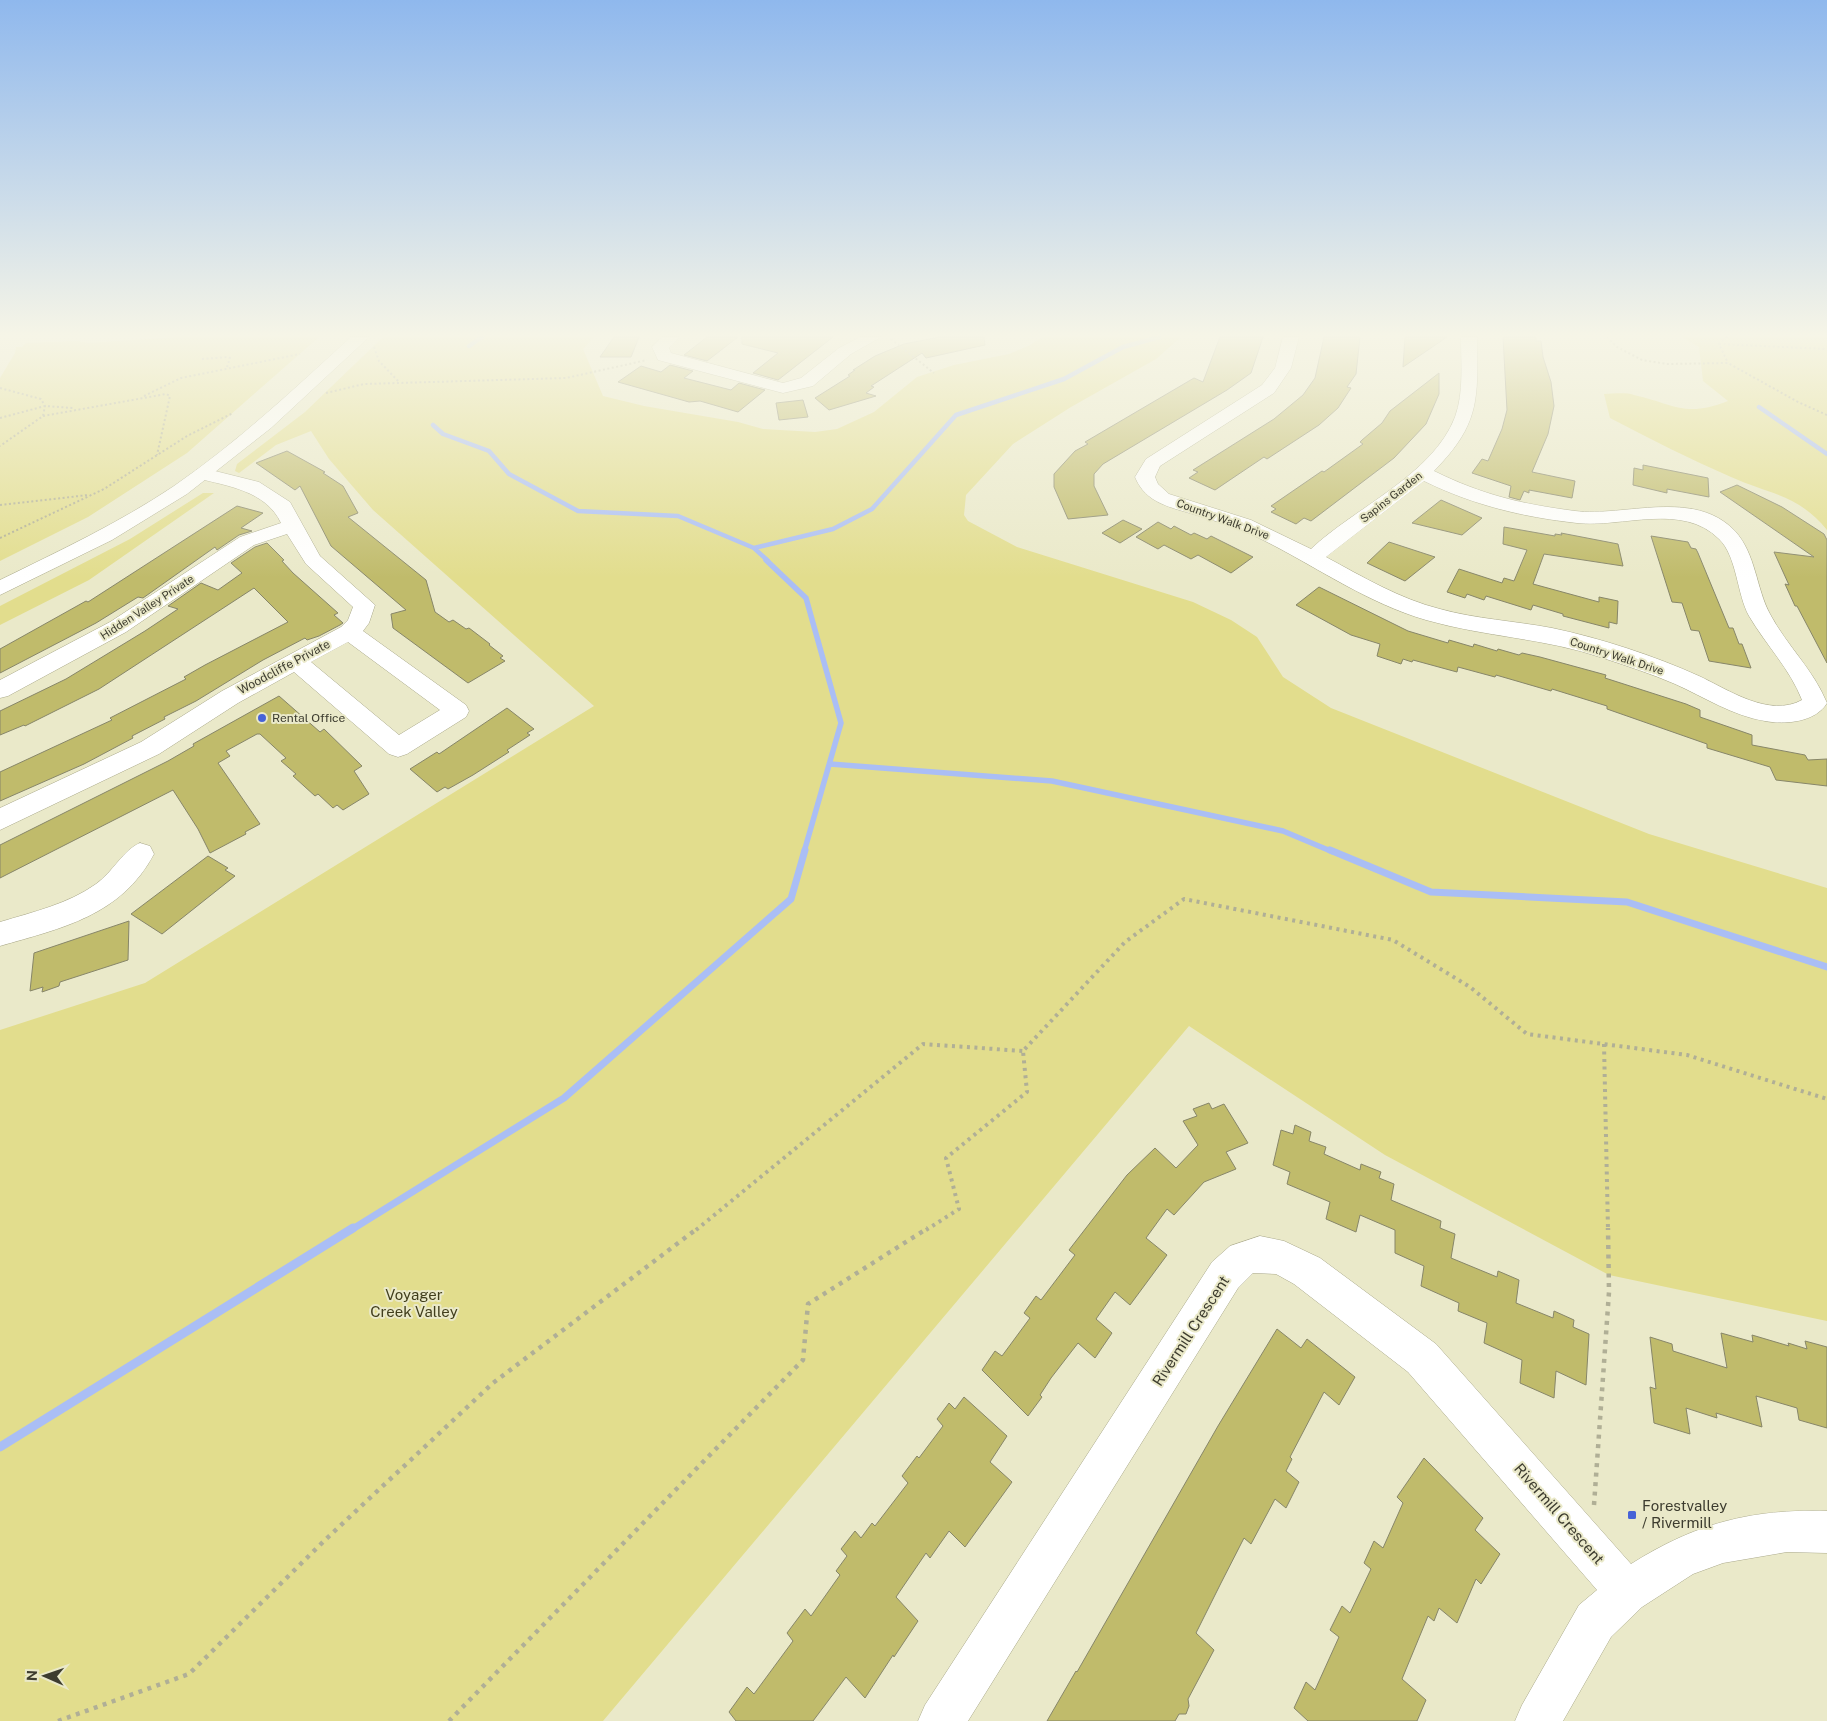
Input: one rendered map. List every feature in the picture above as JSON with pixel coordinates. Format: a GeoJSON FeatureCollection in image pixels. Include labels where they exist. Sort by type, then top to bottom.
{"type":"FeatureCollection","features":[{"type":"Feature","properties":{"kind":"street"},"geometry":{"type":"LineString","coordinates":[[217,441],[242,417]]}},
{"type":"Feature","properties":{"kind":"street"},"geometry":{"type":"LineString","coordinates":[[0,588],[132,520],[203,474],[275,417]]}},
{"type":"Feature","properties":{"kind":"street","name":"Country Walk Drive"},"geometry":{"type":"LineString","coordinates":[[1223,417],[1152,463],[1145,477],[1149,487],[1162,498],[1268,535],[1414,609],[1570,640],[1676,676],[1758,711],[1773,715],[1794,715],[1807,710],[1815,703],[1810,688],[1758,612],[1747,586],[1734,542],[1716,527],[1698,518],[1680,513],[1659,512],[1593,518],[1499,505],[1422,474]]}},
{"type":"Feature","properties":{"kind":"street","name":"Sapins Garden"},"geometry":{"type":"LineString","coordinates":[[1313,559],[1422,474],[1452,441],[1463,417]]}},
{"type":"Feature","properties":{"kind":"street"},"geometry":{"type":"LineString","coordinates":[[0,572],[44,552],[103,519],[180,470],[202,452]]}},
{"type":"Feature","properties":{"kind":"street"},"geometry":{"type":"LineString","coordinates":[[180,470],[252,486],[283,506],[294,525],[301,543],[313,560],[364,605],[358,623],[350,632],[458,711],[398,748],[295,661]]}},
{"type":"Feature","properties":{"kind":"street","name":"Hidden Valley Private"},"geometry":{"type":"LineString","coordinates":[[0,690],[105,635],[247,541],[294,525]]}},
{"type":"Feature","properties":{"kind":"street","name":"Woodcliffe Private"},"geometry":{"type":"LineString","coordinates":[[0,820],[150,748],[230,697],[350,632]]}},
{"type":"Feature","properties":{"kind":"street"},"geometry":{"type":"LineString","coordinates":[[0,934],[64,914],[95,900],[118,883],[140,854]]}},
{"type":"Feature","properties":{"kind":"street","name":"Rivermill Crescent"},"geometry":{"type":"LineString","coordinates":[[941,1721],[1225,1275],[1244,1259],[1267,1253],[1287,1259],[1307,1271],[1422,1358],[1627,1592]]}},
{"type":"Feature","properties":{"kind":"street"},"geometry":{"type":"LineString","coordinates":[[1538,1721],[1595,1621],[1627,1592],[1680,1558],[1723,1542],[1787,1531],[1827,1532]]}},
{"type":"Feature","properties":{"kind":"path"},"geometry":{"type":"LineString","coordinates":[[0,446],[41,417]]}},
{"type":"Feature","properties":{"kind":"path"},"geometry":{"type":"LineString","coordinates":[[157,455],[165,417]]}},
{"type":"Feature","properties":{"kind":"path"},"geometry":{"type":"LineString","coordinates":[[0,538],[91,495],[204,425],[223,417]]}},
{"type":"Feature","properties":{"kind":"path"},"geometry":{"type":"LineString","coordinates":[[0,505],[91,495]]}},
{"type":"Feature","properties":{"kind":"path"},"geometry":{"type":"LineString","coordinates":[[1022,1051],[1125,942],[1184,899],[1393,940],[1470,987],[1527,1034],[1687,1055],[1827,1099]]}},
{"type":"Feature","properties":{"kind":"path"},"geometry":{"type":"LineString","coordinates":[[58,1721],[189,1674],[325,1540],[493,1383],[726,1207],[923,1044],[1022,1051]]}},
{"type":"Feature","properties":{"kind":"path"},"geometry":{"type":"LineString","coordinates":[[1594,1508],[1609,1292],[1604,1044]]}},
{"type":"Feature","properties":{"kind":"path"},"geometry":{"type":"LineString","coordinates":[[449,1721],[803,1360],[808,1304],[959,1209],[946,1158],[1027,1092],[1022,1051]]}},
{"type":"Feature","properties":{"kind":"green space"},"geometry":{"type":"Polygon","coordinates":[[[0,417],[228,417],[187,453],[88,517],[0,561],[0,417]]]}},
{"type":"Feature","properties":{"kind":"green space","name":"Voyager Creek Valley"},"geometry":{"type":"Polygon","coordinates":[[[298,417],[710,417],[763,429],[815,432],[837,429],[862,417],[1055,417],[1013,444],[966,495],[964,515],[968,521],[1017,547],[1193,602],[1231,620],[1257,637],[1283,677],[1331,708],[1649,834],[1827,888],[1827,1321],[1609,1275],[1385,1155],[1189,1026],[603,1721],[0,1721],[0,1030],[145,983],[594,706],[373,510],[329,459],[311,431],[276,445],[239,473],[235,471],[237,464],[298,417]]]}},
{"type":"Feature","properties":{"kind":"green space"},"geometry":{"type":"Polygon","coordinates":[[[1827,417],[1827,530],[1806,509],[1794,502],[1745,483],[1670,449],[1610,418],[1827,417]]]}},
{"type":"Feature","properties":{"kind":"green space"},"geometry":{"type":"Polygon","coordinates":[[[203,493],[214,493],[89,580],[0,625],[0,606],[130,539],[203,493]]]}},
{"type":"Feature","properties":{"kind":"building"},"geometry":{"type":"Polygon","coordinates":[[[779,417],[805,417],[779,420],[779,417]]]}},
{"type":"Feature","properties":{"kind":"building"},"geometry":{"type":"Polygon","coordinates":[[[1127,417],[1181,417],[1103,464],[1094,474],[1094,486],[1108,515],[1068,519],[1054,487],[1054,474],[1075,451],[1088,444],[1085,442],[1127,417]]]}},
{"type":"Feature","properties":{"kind":"building"},"geometry":{"type":"Polygon","coordinates":[[[1276,417],[1328,417],[1267,459],[1264,457],[1215,490],[1189,478],[1198,472],[1193,470],[1276,417]]]}},
{"type":"Feature","properties":{"kind":"building"},"geometry":{"type":"Polygon","coordinates":[[[1386,417],[1429,417],[1426,424],[1394,458],[1311,521],[1304,518],[1296,524],[1271,512],[1276,509],[1271,506],[1363,444],[1360,442],[1386,417]]]}},
{"type":"Feature","properties":{"kind":"building"},"geometry":{"type":"Polygon","coordinates":[[[1505,417],[1552,417],[1548,434],[1532,472],[1575,481],[1572,498],[1529,490],[1529,493],[1524,491],[1520,500],[1509,497],[1511,486],[1472,473],[1482,459],[1488,461],[1505,417]]]}},
{"type":"Feature","properties":{"kind":"building"},"geometry":{"type":"Polygon","coordinates":[[[287,451],[325,472],[323,473],[343,486],[358,513],[348,517],[426,580],[435,612],[449,622],[453,620],[466,629],[469,628],[490,644],[503,656],[500,658],[505,661],[468,683],[393,628],[391,614],[406,610],[331,546],[300,486],[295,490],[256,463],[287,451]]]}},
{"type":"Feature","properties":{"kind":"building"},"geometry":{"type":"Polygon","coordinates":[[[1643,465],[1708,478],[1709,497],[1667,489],[1667,493],[1633,485],[1634,468],[1643,470],[1643,465]]]}},
{"type":"Feature","properties":{"kind":"building"},"geometry":{"type":"Polygon","coordinates":[[[1737,485],[1782,507],[1824,534],[1827,540],[1827,663],[1797,606],[1795,606],[1785,584],[1789,585],[1774,552],[1814,557],[1720,492],[1737,485]]]}},
{"type":"Feature","properties":{"kind":"building"},"geometry":{"type":"Polygon","coordinates":[[[1441,500],[1482,518],[1462,535],[1412,523],[1441,500]]]}},
{"type":"Feature","properties":{"kind":"building"},"geometry":{"type":"Polygon","coordinates":[[[237,506],[263,513],[241,528],[252,531],[239,535],[217,550],[215,547],[143,598],[138,597],[96,623],[0,673],[0,649],[86,601],[88,602],[237,506]]]}},
{"type":"Feature","properties":{"kind":"building"},"geometry":{"type":"Polygon","coordinates":[[[1123,520],[1142,529],[1120,543],[1102,533],[1123,520]]]}},
{"type":"Feature","properties":{"kind":"building"},"geometry":{"type":"Polygon","coordinates":[[[1158,522],[1171,529],[1174,526],[1191,535],[1194,533],[1207,539],[1211,536],[1253,557],[1231,573],[1198,555],[1191,559],[1164,545],[1158,549],[1136,537],[1158,522]]]}},
{"type":"Feature","properties":{"kind":"building"},"geometry":{"type":"Polygon","coordinates":[[[1504,527],[1555,536],[1555,534],[1562,535],[1561,533],[1618,544],[1623,566],[1544,554],[1533,584],[1599,602],[1599,597],[1618,601],[1617,624],[1609,622],[1609,628],[1563,616],[1563,614],[1533,605],[1531,610],[1486,596],[1484,600],[1467,594],[1465,598],[1447,592],[1459,569],[1502,583],[1504,578],[1514,581],[1527,550],[1503,544],[1504,527]]]}},
{"type":"Feature","properties":{"kind":"building"},"geometry":{"type":"Polygon","coordinates":[[[1651,536],[1688,542],[1691,548],[1696,549],[1729,628],[1733,628],[1739,644],[1742,644],[1751,668],[1709,661],[1699,631],[1691,630],[1682,603],[1672,602],[1651,536]]]}},
{"type":"Feature","properties":{"kind":"building"},"geometry":{"type":"Polygon","coordinates":[[[1389,542],[1435,557],[1405,581],[1367,563],[1389,542]]]}},
{"type":"Feature","properties":{"kind":"building"},"geometry":{"type":"Polygon","coordinates":[[[267,543],[284,560],[282,561],[293,573],[338,613],[334,615],[343,623],[319,636],[307,640],[305,638],[263,660],[196,701],[164,717],[165,719],[132,736],[133,738],[84,764],[0,801],[0,772],[112,720],[110,718],[186,679],[184,677],[205,665],[288,622],[254,588],[99,689],[25,726],[0,735],[0,711],[66,679],[145,631],[178,609],[168,606],[201,583],[218,590],[242,573],[231,563],[255,547],[267,543]]]}},
{"type":"Feature","properties":{"kind":"building"},"geometry":{"type":"Polygon","coordinates":[[[1319,587],[1408,631],[1448,643],[1449,640],[1473,647],[1474,644],[1497,651],[1498,649],[1519,655],[1522,653],[1540,657],[1606,675],[1605,678],[1700,710],[1700,717],[1752,735],[1752,745],[1805,755],[1808,760],[1827,759],[1827,786],[1776,780],[1770,767],[1707,748],[1707,744],[1607,709],[1607,706],[1552,689],[1551,691],[1496,675],[1495,677],[1458,667],[1457,672],[1413,660],[1412,662],[1403,659],[1401,664],[1377,656],[1380,644],[1351,635],[1296,605],[1319,587]]]}},
{"type":"Feature","properties":{"kind":"building"},"geometry":{"type":"Polygon","coordinates":[[[279,696],[320,732],[324,729],[362,766],[354,771],[369,794],[343,810],[337,805],[333,808],[318,794],[315,796],[293,776],[296,774],[281,761],[286,758],[260,734],[257,734],[226,751],[230,756],[218,763],[260,824],[245,832],[246,834],[210,853],[198,829],[173,790],[0,878],[0,845],[168,761],[194,746],[193,744],[279,696]]]}},
{"type":"Feature","properties":{"kind":"building"},"geometry":{"type":"Polygon","coordinates":[[[507,708],[534,729],[527,733],[530,735],[507,750],[509,752],[473,775],[448,789],[445,787],[437,792],[410,769],[437,752],[439,754],[507,708]]]}},
{"type":"Feature","properties":{"kind":"building"},"geometry":{"type":"Polygon","coordinates":[[[208,856],[228,868],[225,870],[235,876],[162,934],[131,914],[208,856]]]}},
{"type":"Feature","properties":{"kind":"building"},"geometry":{"type":"Polygon","coordinates":[[[129,921],[128,960],[60,982],[59,986],[42,992],[43,987],[30,991],[34,953],[129,921]]]}},
{"type":"Feature","properties":{"kind":"building"},"geometry":{"type":"Polygon","coordinates":[[[1209,1103],[1212,1109],[1224,1104],[1248,1143],[1226,1152],[1236,1169],[1204,1182],[1174,1215],[1167,1209],[1146,1238],[1167,1255],[1130,1305],[1115,1292],[1096,1319],[1112,1333],[1095,1358],[1078,1343],[1051,1378],[1040,1395],[1042,1397],[1028,1416],[982,1370],[995,1351],[1002,1356],[1030,1318],[1024,1313],[1036,1296],[1041,1300],[1075,1255],[1069,1250],[1127,1175],[1155,1148],[1176,1168],[1198,1145],[1183,1121],[1197,1116],[1193,1109],[1209,1103]]]}},
{"type":"Feature","properties":{"kind":"building"},"geometry":{"type":"Polygon","coordinates":[[[1295,1125],[1311,1132],[1309,1141],[1326,1147],[1324,1154],[1360,1170],[1361,1164],[1381,1172],[1379,1178],[1394,1184],[1391,1200],[1441,1221],[1440,1228],[1455,1234],[1451,1258],[1497,1277],[1498,1271],[1519,1280],[1516,1303],[1553,1318],[1554,1311],[1574,1320],[1573,1327],[1589,1334],[1586,1385],[1556,1371],[1554,1398],[1520,1383],[1522,1360],[1484,1343],[1487,1323],[1458,1311],[1459,1303],[1421,1286],[1424,1266],[1395,1253],[1395,1230],[1360,1215],[1356,1232],[1326,1219],[1330,1202],[1287,1184],[1290,1172],[1273,1165],[1281,1130],[1293,1134],[1295,1125]]]}},
{"type":"Feature","properties":{"kind":"building"},"geometry":{"type":"Polygon","coordinates":[[[1277,1329],[1301,1348],[1307,1339],[1355,1377],[1339,1405],[1324,1392],[1290,1457],[1292,1459],[1286,1471],[1299,1482],[1286,1508],[1275,1499],[1251,1544],[1244,1538],[1221,1583],[1196,1633],[1214,1650],[1188,1699],[1189,1706],[1186,1714],[1179,1714],[1175,1721],[1047,1721],[1218,1426],[1277,1329]]]}},
{"type":"Feature","properties":{"kind":"building"},"geometry":{"type":"Polygon","coordinates":[[[1721,1333],[1753,1342],[1752,1335],[1789,1346],[1788,1343],[1807,1349],[1805,1341],[1827,1347],[1827,1428],[1799,1420],[1797,1408],[1756,1396],[1762,1427],[1716,1413],[1717,1418],[1686,1408],[1690,1434],[1654,1423],[1650,1387],[1656,1389],[1650,1337],[1672,1344],[1673,1351],[1727,1368],[1721,1333]]]}},
{"type":"Feature","properties":{"kind":"building"},"geometry":{"type":"Polygon","coordinates":[[[964,1397],[1007,1436],[990,1462],[1012,1482],[965,1547],[949,1531],[930,1558],[926,1553],[896,1597],[918,1621],[894,1657],[893,1655],[865,1698],[846,1677],[813,1721],[736,1721],[729,1712],[747,1687],[754,1694],[793,1641],[787,1633],[805,1609],[811,1616],[840,1575],[836,1571],[847,1556],[841,1549],[855,1531],[861,1538],[872,1523],[875,1526],[908,1483],[902,1476],[917,1456],[919,1458],[943,1426],[937,1419],[949,1403],[955,1409],[964,1397]]]}},
{"type":"Feature","properties":{"kind":"building"},"geometry":{"type":"Polygon","coordinates":[[[1424,1458],[1483,1518],[1475,1530],[1500,1554],[1481,1584],[1476,1579],[1457,1623],[1439,1608],[1434,1621],[1428,1616],[1402,1679],[1426,1700],[1417,1721],[1308,1721],[1294,1708],[1306,1682],[1315,1690],[1339,1637],[1330,1630],[1342,1606],[1350,1613],[1371,1569],[1364,1563],[1374,1541],[1383,1548],[1403,1503],[1397,1497],[1424,1458]]]}},
{"type":"Feature","properties":{"kind":"waterway"},"geometry":{"type":"LineString","coordinates":[[754,548],[833,529],[872,509],[954,417]]}},
{"type":"Feature","properties":{"kind":"waterway"},"geometry":{"type":"LineString","coordinates":[[1774,417],[1827,454]]}},
{"type":"Feature","properties":{"kind":"waterway"},"geometry":{"type":"LineString","coordinates":[[433,425],[443,434],[489,451],[509,474],[578,511],[678,516],[754,548]]}},
{"type":"Feature","properties":{"kind":"waterway"},"geometry":{"type":"LineString","coordinates":[[754,548],[768,561]]}},
{"type":"Feature","properties":{"kind":"waterway"},"geometry":{"type":"LineString","coordinates":[[766,560],[806,598],[841,723],[804,852]]}},
{"type":"Feature","properties":{"kind":"waterway"},"geometry":{"type":"LineString","coordinates":[[830,764],[1052,781],[1283,831],[1333,852]]}},
{"type":"Feature","properties":{"kind":"waterway"},"geometry":{"type":"LineString","coordinates":[[351,1230],[564,1098],[791,899],[805,850]]}},
{"type":"Feature","properties":{"kind":"waterway"},"geometry":{"type":"LineString","coordinates":[[1330,850],[1431,892],[1627,902],[1827,967]]}},
{"type":"Feature","properties":{"kind":"waterway"},"geometry":{"type":"LineString","coordinates":[[0,1447],[353,1228]]}},
{"type":"Feature","properties":{"kind":"place","name":"Rental Office"},"geometry":{"type":"Point","coordinates":[262,718]}},
{"type":"Feature","properties":{"kind":"place","name":"Forestvalley / Rivermill"},"geometry":{"type":"Point","coordinates":[1632,1515]}}]}
